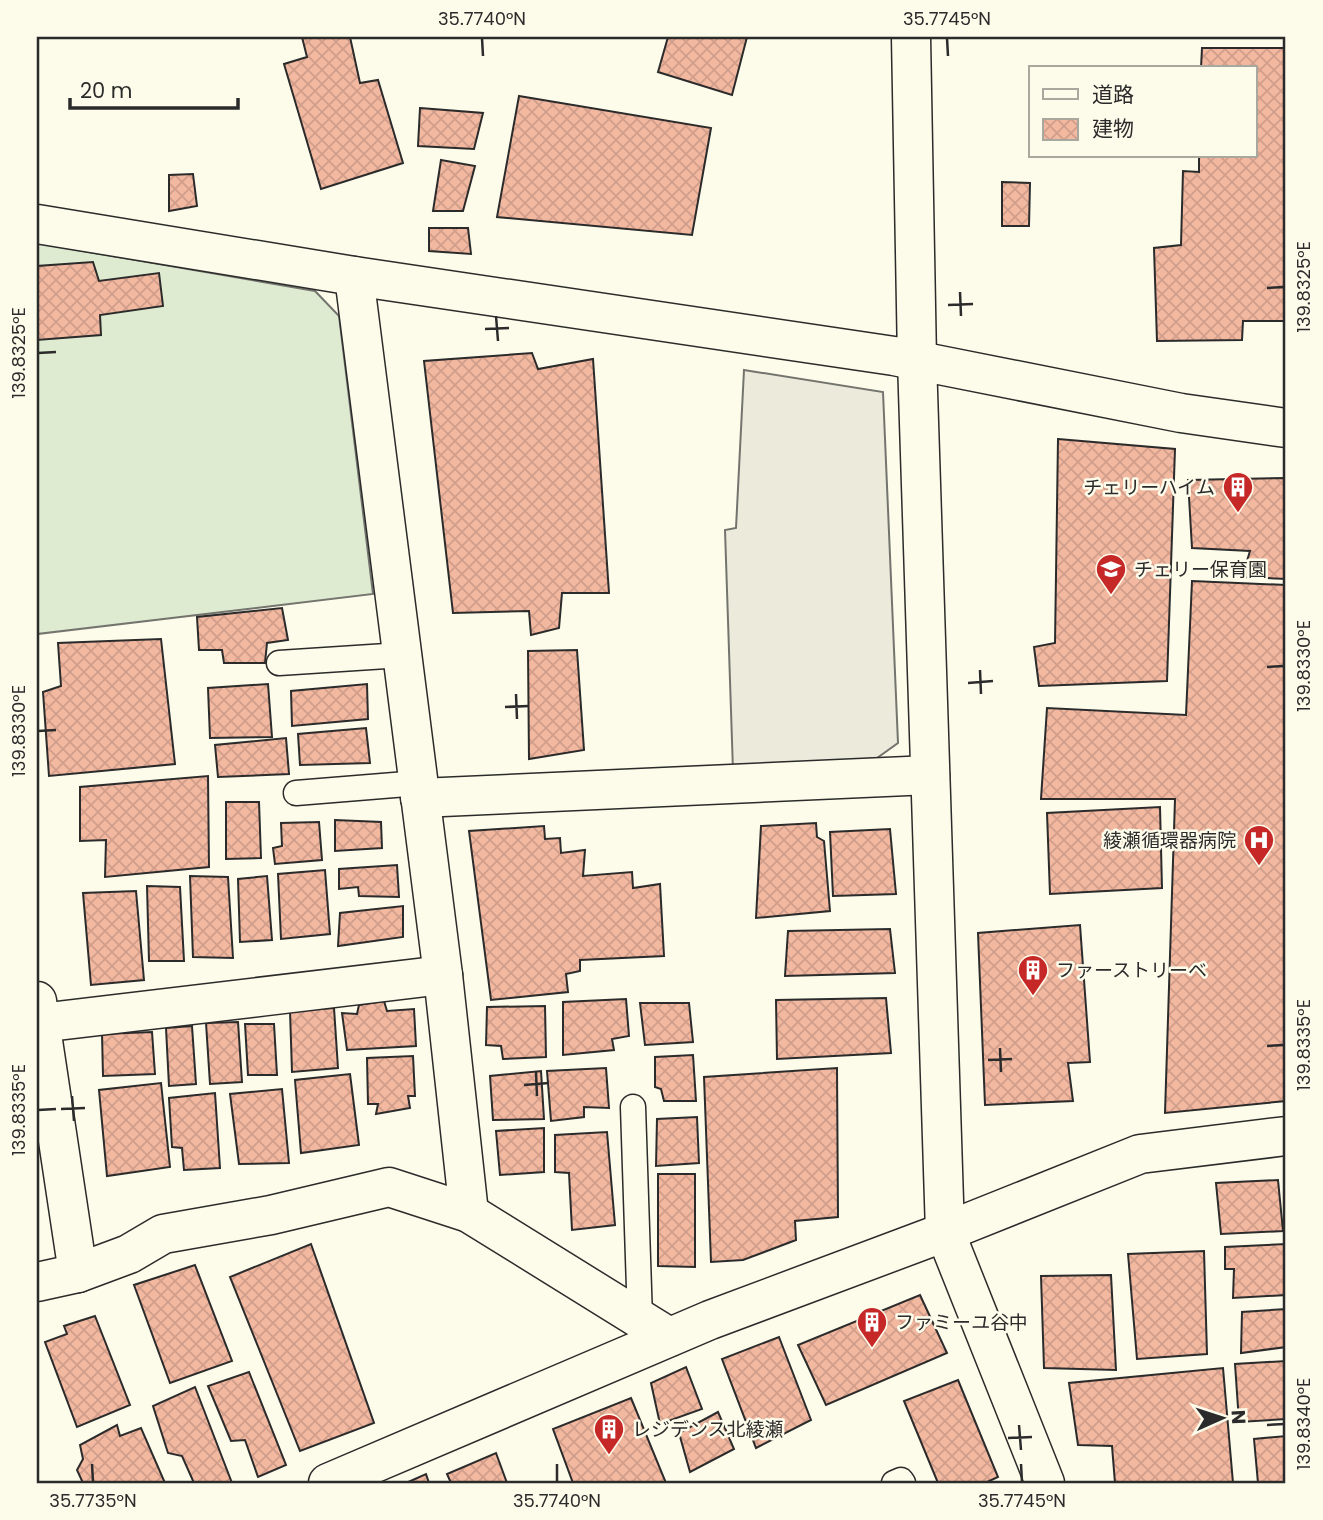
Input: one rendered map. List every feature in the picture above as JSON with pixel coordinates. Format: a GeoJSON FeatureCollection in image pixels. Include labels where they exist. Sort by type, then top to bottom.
{"type":"FeatureCollection","features":[{"type":"Feature","properties":{"kind":"street"},"geometry":{"type":"LineString","coordinates":[[911,37],[917,360],[945,1232],[1045,1483]]}},
{"type":"Feature","properties":{"kind":"street"},"geometry":{"type":"LineString","coordinates":[[37,224],[354,276],[917,360],[1181,413],[1286,428]]}},
{"type":"Feature","properties":{"kind":"street"},"geometry":{"type":"LineString","coordinates":[[354,276],[443,975],[469,1213]]}},
{"type":"Feature","properties":{"kind":"street"},"geometry":{"type":"LineString","coordinates":[[419,790],[930,775]]}},
{"type":"Feature","properties":{"kind":"street"},"geometry":{"type":"LineString","coordinates":[[78,1273],[38,1012],[443,975]]}},
{"type":"Feature","properties":{"kind":"street"},"geometry":{"type":"LineString","coordinates":[[328,1483],[654,1328],[945,1232],[1140,1154],[1286,1136]]}},
{"type":"Feature","properties":{"kind":"street"},"geometry":{"type":"LineString","coordinates":[[37,1283],[78,1273],[129,1254],[163,1234],[271,1215],[389,1186],[469,1213],[654,1328]]}},
{"type":"Feature","properties":{"kind":"lane"},"geometry":{"type":"LineString","coordinates":[[279,663],[402,655]]}},
{"type":"Feature","properties":{"kind":"lane"},"geometry":{"type":"LineString","coordinates":[[296,793],[419,790]]}},
{"type":"Feature","properties":{"kind":"lane"},"geometry":{"type":"LineString","coordinates":[[633,1107],[654,1328]]}},
{"type":"Feature","properties":{"kind":"lane"},"geometry":{"type":"LineString","coordinates":[[894,1483],[901,1480],[903,1483]]}},
{"type":"Feature","properties":{"kind":"green space"},"geometry":{"type":"Polygon","coordinates":[[[37,243],[315,291],[339,316],[373,594],[37,634],[37,243]]]}},
{"type":"Feature","properties":{"kind":"shaded area"},"geometry":{"type":"Polygon","coordinates":[[[744,370],[883,392],[898,743],[877,758],[733,771],[725,530],[736,528],[744,370]]]}},
{"type":"Feature","properties":{"kind":"building"},"geometry":{"type":"Polygon","coordinates":[[[302,37],[350,37],[360,83],[378,80],[403,163],[321,189],[284,64],[307,57],[302,37]]]}},
{"type":"Feature","properties":{"kind":"building"},"geometry":{"type":"Polygon","coordinates":[[[668,37],[747,37],[732,95],[658,72],[668,37]]]}},
{"type":"Feature","properties":{"kind":"building"},"geometry":{"type":"Polygon","coordinates":[[[1202,48],[1286,48],[1286,321],[1243,321],[1242,340],[1157,341],[1154,248],[1181,245],[1183,171],[1199,172],[1199,158],[1256,158],[1256,66],[1201,66],[1202,48]]]}},
{"type":"Feature","properties":{"kind":"building"},"geometry":{"type":"Polygon","coordinates":[[[519,96],[711,128],[692,235],[497,217],[519,96]]]}},
{"type":"Feature","properties":{"kind":"building"},"geometry":{"type":"Polygon","coordinates":[[[420,108],[483,113],[474,149],[418,146],[420,108]]]}},
{"type":"Feature","properties":{"kind":"building"},"geometry":{"type":"Polygon","coordinates":[[[441,160],[475,166],[463,211],[433,211],[441,160]]]}},
{"type":"Feature","properties":{"kind":"building"},"geometry":{"type":"Polygon","coordinates":[[[193,174],[197,206],[169,211],[169,175],[193,174]]]}},
{"type":"Feature","properties":{"kind":"building"},"geometry":{"type":"Polygon","coordinates":[[[1002,182],[1030,183],[1029,226],[1002,226],[1002,182]]]}},
{"type":"Feature","properties":{"kind":"building"},"geometry":{"type":"Polygon","coordinates":[[[429,228],[468,228],[471,254],[429,251],[429,228]]]}},
{"type":"Feature","properties":{"kind":"building"},"geometry":{"type":"Polygon","coordinates":[[[93,262],[99,281],[159,273],[163,306],[100,315],[101,335],[37,340],[37,266],[93,262]]]}},
{"type":"Feature","properties":{"kind":"building"},"geometry":{"type":"Polygon","coordinates":[[[532,353],[538,369],[593,359],[609,593],[562,593],[559,628],[531,635],[529,611],[453,613],[424,361],[532,353]]]}},
{"type":"Feature","properties":{"kind":"building"},"geometry":{"type":"Polygon","coordinates":[[[1058,439],[1175,449],[1167,681],[1039,686],[1034,647],[1055,643],[1058,439]]]}},
{"type":"Feature","properties":{"kind":"building","name":"チェリーハイム"},"geometry":{"type":"Polygon","coordinates":[[[1286,478],[1286,579],[1242,577],[1250,551],[1192,548],[1188,480],[1286,478]]]}},
{"type":"Feature","properties":{"kind":"building"},"geometry":{"type":"Polygon","coordinates":[[[1192,581],[1286,585],[1286,1101],[1165,1113],[1175,799],[1041,799],[1047,708],[1186,715],[1192,581]]]}},
{"type":"Feature","properties":{"kind":"building"},"geometry":{"type":"Polygon","coordinates":[[[282,608],[288,640],[267,643],[265,663],[224,663],[222,650],[199,650],[197,617],[282,608]]]}},
{"type":"Feature","properties":{"kind":"building"},"geometry":{"type":"Polygon","coordinates":[[[161,639],[175,764],[49,776],[43,692],[61,686],[58,643],[161,639]]]}},
{"type":"Feature","properties":{"kind":"building"},"geometry":{"type":"Polygon","coordinates":[[[577,650],[584,750],[529,759],[528,651],[577,650]]]}},
{"type":"Feature","properties":{"kind":"building"},"geometry":{"type":"Polygon","coordinates":[[[268,684],[272,737],[210,738],[208,688],[268,684]]]}},
{"type":"Feature","properties":{"kind":"building"},"geometry":{"type":"Polygon","coordinates":[[[367,684],[368,719],[292,726],[291,691],[367,684]]]}},
{"type":"Feature","properties":{"kind":"building"},"geometry":{"type":"Polygon","coordinates":[[[366,728],[370,763],[300,765],[298,734],[366,728]]]}},
{"type":"Feature","properties":{"kind":"building"},"geometry":{"type":"Polygon","coordinates":[[[286,738],[289,774],[218,777],[215,745],[286,738]]]}},
{"type":"Feature","properties":{"kind":"building"},"geometry":{"type":"Polygon","coordinates":[[[208,776],[209,867],[105,877],[106,840],[80,841],[80,787],[208,776]]]}},
{"type":"Feature","properties":{"kind":"building"},"geometry":{"type":"Polygon","coordinates":[[[226,802],[259,802],[261,858],[226,859],[226,802]]]}},
{"type":"Feature","properties":{"kind":"building"},"geometry":{"type":"Polygon","coordinates":[[[1160,807],[1162,888],[1050,894],[1047,813],[1160,807]]]}},
{"type":"Feature","properties":{"kind":"building"},"geometry":{"type":"Polygon","coordinates":[[[335,820],[381,822],[382,848],[335,851],[335,820]]]}},
{"type":"Feature","properties":{"kind":"building"},"geometry":{"type":"Polygon","coordinates":[[[319,822],[322,860],[275,864],[273,848],[282,846],[281,823],[319,822]]]}},
{"type":"Feature","properties":{"kind":"building"},"geometry":{"type":"Polygon","coordinates":[[[816,823],[817,837],[824,841],[830,911],[756,918],[761,826],[816,823]]]}},
{"type":"Feature","properties":{"kind":"building"},"geometry":{"type":"Polygon","coordinates":[[[544,826],[545,839],[560,838],[561,853],[585,850],[583,876],[632,872],[633,888],[660,884],[664,956],[580,960],[580,971],[566,974],[568,992],[491,1000],[469,831],[544,826]]]}},
{"type":"Feature","properties":{"kind":"building"},"geometry":{"type":"Polygon","coordinates":[[[890,829],[896,894],[833,896],[830,832],[890,829]]]}},
{"type":"Feature","properties":{"kind":"building"},"geometry":{"type":"Polygon","coordinates":[[[397,865],[399,897],[359,896],[358,887],[339,889],[339,869],[397,865]]]}},
{"type":"Feature","properties":{"kind":"building"},"geometry":{"type":"Polygon","coordinates":[[[325,870],[330,934],[281,939],[278,874],[325,870]]]}},
{"type":"Feature","properties":{"kind":"building"},"geometry":{"type":"Polygon","coordinates":[[[190,876],[228,877],[233,958],[193,957],[190,876]]]}},
{"type":"Feature","properties":{"kind":"building"},"geometry":{"type":"Polygon","coordinates":[[[267,876],[272,940],[240,942],[238,879],[267,876]]]}},
{"type":"Feature","properties":{"kind":"building"},"geometry":{"type":"Polygon","coordinates":[[[147,886],[180,887],[184,961],[149,961],[147,886]]]}},
{"type":"Feature","properties":{"kind":"building"},"geometry":{"type":"Polygon","coordinates":[[[136,891],[144,980],[91,985],[83,893],[136,891]]]}},
{"type":"Feature","properties":{"kind":"building"},"geometry":{"type":"Polygon","coordinates":[[[403,906],[403,937],[338,946],[340,913],[403,906]]]}},
{"type":"Feature","properties":{"kind":"building","name":"ファーストリーベ"},"geometry":{"type":"Polygon","coordinates":[[[1080,925],[1090,1062],[1068,1063],[1073,1101],[985,1105],[978,933],[1080,925]]]}},
{"type":"Feature","properties":{"kind":"building"},"geometry":{"type":"Polygon","coordinates":[[[890,929],[895,973],[785,976],[788,931],[890,929]]]}},
{"type":"Feature","properties":{"kind":"building"},"geometry":{"type":"Polygon","coordinates":[[[886,998],[891,1053],[777,1059],[776,1000],[886,998]]]}},
{"type":"Feature","properties":{"kind":"building"},"geometry":{"type":"Polygon","coordinates":[[[626,999],[629,1036],[612,1039],[614,1050],[563,1055],[563,1002],[626,999]]]}},
{"type":"Feature","properties":{"kind":"building"},"geometry":{"type":"Polygon","coordinates":[[[384,1001],[387,1011],[414,1009],[416,1046],[347,1050],[342,1013],[357,1014],[359,1005],[384,1001]]]}},
{"type":"Feature","properties":{"kind":"building"},"geometry":{"type":"Polygon","coordinates":[[[640,1003],[689,1003],[693,1042],[645,1045],[640,1003]]]}},
{"type":"Feature","properties":{"kind":"building"},"geometry":{"type":"Polygon","coordinates":[[[545,1006],[546,1057],[503,1059],[501,1046],[486,1045],[487,1007],[545,1006]]]}},
{"type":"Feature","properties":{"kind":"building"},"geometry":{"type":"Polygon","coordinates":[[[334,1008],[338,1068],[292,1072],[290,1011],[334,1008]]]}},
{"type":"Feature","properties":{"kind":"building"},"geometry":{"type":"Polygon","coordinates":[[[238,1022],[242,1082],[210,1084],[206,1023],[238,1022]]]}},
{"type":"Feature","properties":{"kind":"building"},"geometry":{"type":"Polygon","coordinates":[[[245,1024],[274,1024],[277,1075],[248,1075],[245,1024]]]}},
{"type":"Feature","properties":{"kind":"building"},"geometry":{"type":"Polygon","coordinates":[[[192,1026],[196,1084],[169,1086],[166,1028],[192,1026]]]}},
{"type":"Feature","properties":{"kind":"building"},"geometry":{"type":"Polygon","coordinates":[[[152,1032],[155,1074],[103,1076],[102,1034],[152,1032]]]}},
{"type":"Feature","properties":{"kind":"building"},"geometry":{"type":"Polygon","coordinates":[[[693,1055],[696,1101],[664,1101],[661,1089],[655,1087],[655,1057],[693,1055]]]}},
{"type":"Feature","properties":{"kind":"building"},"geometry":{"type":"Polygon","coordinates":[[[413,1056],[415,1096],[408,1096],[410,1108],[376,1114],[378,1104],[368,1104],[367,1058],[413,1056]]]}},
{"type":"Feature","properties":{"kind":"building"},"geometry":{"type":"Polygon","coordinates":[[[606,1068],[609,1108],[584,1107],[584,1117],[551,1121],[547,1071],[606,1068]]]}},
{"type":"Feature","properties":{"kind":"building"},"geometry":{"type":"Polygon","coordinates":[[[837,1068],[838,1217],[795,1221],[796,1240],[743,1260],[711,1262],[704,1077],[837,1068]]]}},
{"type":"Feature","properties":{"kind":"building"},"geometry":{"type":"Polygon","coordinates":[[[541,1071],[544,1119],[493,1120],[490,1076],[541,1071]]]}},
{"type":"Feature","properties":{"kind":"building"},"geometry":{"type":"Polygon","coordinates":[[[350,1074],[359,1145],[301,1153],[295,1080],[350,1074]]]}},
{"type":"Feature","properties":{"kind":"building"},"geometry":{"type":"Polygon","coordinates":[[[161,1083],[170,1167],[107,1176],[99,1090],[161,1083]]]}},
{"type":"Feature","properties":{"kind":"building"},"geometry":{"type":"Polygon","coordinates":[[[282,1089],[289,1163],[239,1164],[230,1094],[282,1089]]]}},
{"type":"Feature","properties":{"kind":"building"},"geometry":{"type":"Polygon","coordinates":[[[215,1093],[220,1168],[184,1170],[182,1148],[172,1147],[169,1098],[215,1093]]]}},
{"type":"Feature","properties":{"kind":"building"},"geometry":{"type":"Polygon","coordinates":[[[697,1117],[699,1163],[656,1166],[657,1119],[697,1117]]]}},
{"type":"Feature","properties":{"kind":"building"},"geometry":{"type":"Polygon","coordinates":[[[544,1128],[544,1172],[500,1175],[496,1131],[544,1128]]]}},
{"type":"Feature","properties":{"kind":"building"},"geometry":{"type":"Polygon","coordinates":[[[607,1132],[615,1225],[572,1230],[569,1173],[555,1172],[555,1135],[607,1132]]]}},
{"type":"Feature","properties":{"kind":"building"},"geometry":{"type":"Polygon","coordinates":[[[658,1174],[695,1174],[695,1267],[658,1266],[658,1174]]]}},
{"type":"Feature","properties":{"kind":"building"},"geometry":{"type":"Polygon","coordinates":[[[1278,1180],[1283,1231],[1221,1234],[1216,1183],[1278,1180]]]}},
{"type":"Feature","properties":{"kind":"building"},"geometry":{"type":"Polygon","coordinates":[[[311,1244],[374,1423],[300,1451],[230,1277],[311,1244]]]}},
{"type":"Feature","properties":{"kind":"building"},"geometry":{"type":"Polygon","coordinates":[[[1286,1244],[1286,1295],[1233,1298],[1234,1269],[1225,1269],[1225,1247],[1286,1244]]]}},
{"type":"Feature","properties":{"kind":"building"},"geometry":{"type":"Polygon","coordinates":[[[1204,1251],[1207,1354],[1137,1359],[1128,1254],[1204,1251]]]}},
{"type":"Feature","properties":{"kind":"building"},"geometry":{"type":"Polygon","coordinates":[[[195,1265],[232,1361],[170,1383],[134,1285],[195,1265]]]}},
{"type":"Feature","properties":{"kind":"building"},"geometry":{"type":"Polygon","coordinates":[[[1111,1275],[1116,1370],[1044,1368],[1041,1276],[1111,1275]]]}},
{"type":"Feature","properties":{"kind":"building","name":"ファミーユ谷中"},"geometry":{"type":"Polygon","coordinates":[[[920,1295],[947,1353],[826,1405],[798,1345],[920,1295]]]}},
{"type":"Feature","properties":{"kind":"building"},"geometry":{"type":"Polygon","coordinates":[[[1286,1309],[1286,1347],[1241,1353],[1242,1312],[1286,1309]]]}},
{"type":"Feature","properties":{"kind":"building"},"geometry":{"type":"Polygon","coordinates":[[[95,1316],[130,1405],[77,1427],[45,1342],[67,1334],[64,1326],[95,1316]]]}},
{"type":"Feature","properties":{"kind":"building"},"geometry":{"type":"Polygon","coordinates":[[[779,1337],[811,1420],[756,1448],[722,1359],[779,1337]]]}},
{"type":"Feature","properties":{"kind":"building"},"geometry":{"type":"Polygon","coordinates":[[[1286,1361],[1286,1419],[1239,1422],[1235,1364],[1286,1361]]]}},
{"type":"Feature","properties":{"kind":"building"},"geometry":{"type":"Polygon","coordinates":[[[686,1367],[702,1409],[660,1424],[651,1383],[686,1367]]]}},
{"type":"Feature","properties":{"kind":"building"},"geometry":{"type":"Polygon","coordinates":[[[1223,1368],[1233,1483],[1115,1483],[1112,1446],[1078,1445],[1069,1383],[1223,1368]]]}},
{"type":"Feature","properties":{"kind":"building"},"geometry":{"type":"Polygon","coordinates":[[[249,1372],[286,1465],[258,1477],[245,1440],[231,1441],[208,1386],[249,1372]]]}},
{"type":"Feature","properties":{"kind":"building"},"geometry":{"type":"Polygon","coordinates":[[[958,1380],[998,1477],[985,1483],[938,1483],[904,1401],[958,1380]]]}},
{"type":"Feature","properties":{"kind":"building"},"geometry":{"type":"Polygon","coordinates":[[[195,1387],[232,1483],[194,1483],[182,1456],[168,1453],[153,1406],[195,1387]]]}},
{"type":"Feature","properties":{"kind":"building","name":"レジデンス北綾瀬"},"geometry":{"type":"Polygon","coordinates":[[[631,1398],[666,1483],[573,1483],[553,1429],[631,1398]]]}},
{"type":"Feature","properties":{"kind":"building"},"geometry":{"type":"Polygon","coordinates":[[[718,1412],[734,1449],[690,1472],[679,1433],[718,1412]]]}},
{"type":"Feature","properties":{"kind":"building"},"geometry":{"type":"Polygon","coordinates":[[[117,1425],[120,1436],[141,1428],[165,1483],[83,1483],[77,1470],[83,1459],[80,1445],[117,1425]]]}},
{"type":"Feature","properties":{"kind":"building"},"geometry":{"type":"Polygon","coordinates":[[[1286,1436],[1286,1483],[1258,1483],[1254,1439],[1286,1436]]]}},
{"type":"Feature","properties":{"kind":"building"},"geometry":{"type":"Polygon","coordinates":[[[496,1453],[507,1483],[451,1483],[447,1474],[496,1453]]]}},
{"type":"Feature","properties":{"kind":"building"},"geometry":{"type":"Polygon","coordinates":[[[426,1474],[429,1483],[406,1483],[426,1474]]]}},
{"type":"Feature","properties":{"kind":"place","name":"チェリーハイム"},"geometry":{"type":"Point","coordinates":[1238,514]}},
{"type":"Feature","properties":{"kind":"place","name":"チェリー保育園"},"geometry":{"type":"Point","coordinates":[1111,596]}},
{"type":"Feature","properties":{"kind":"place","name":"綾瀬循環器病院"},"geometry":{"type":"Point","coordinates":[1259,867]}},
{"type":"Feature","properties":{"kind":"place","name":"ファーストリーベ"},"geometry":{"type":"Point","coordinates":[1033,997]}},
{"type":"Feature","properties":{"kind":"place","name":"ファミーユ谷中"},"geometry":{"type":"Point","coordinates":[872,1349]}},
{"type":"Feature","properties":{"kind":"place","name":"レジデンス北綾瀬"},"geometry":{"type":"Point","coordinates":[609,1456]}}]}
